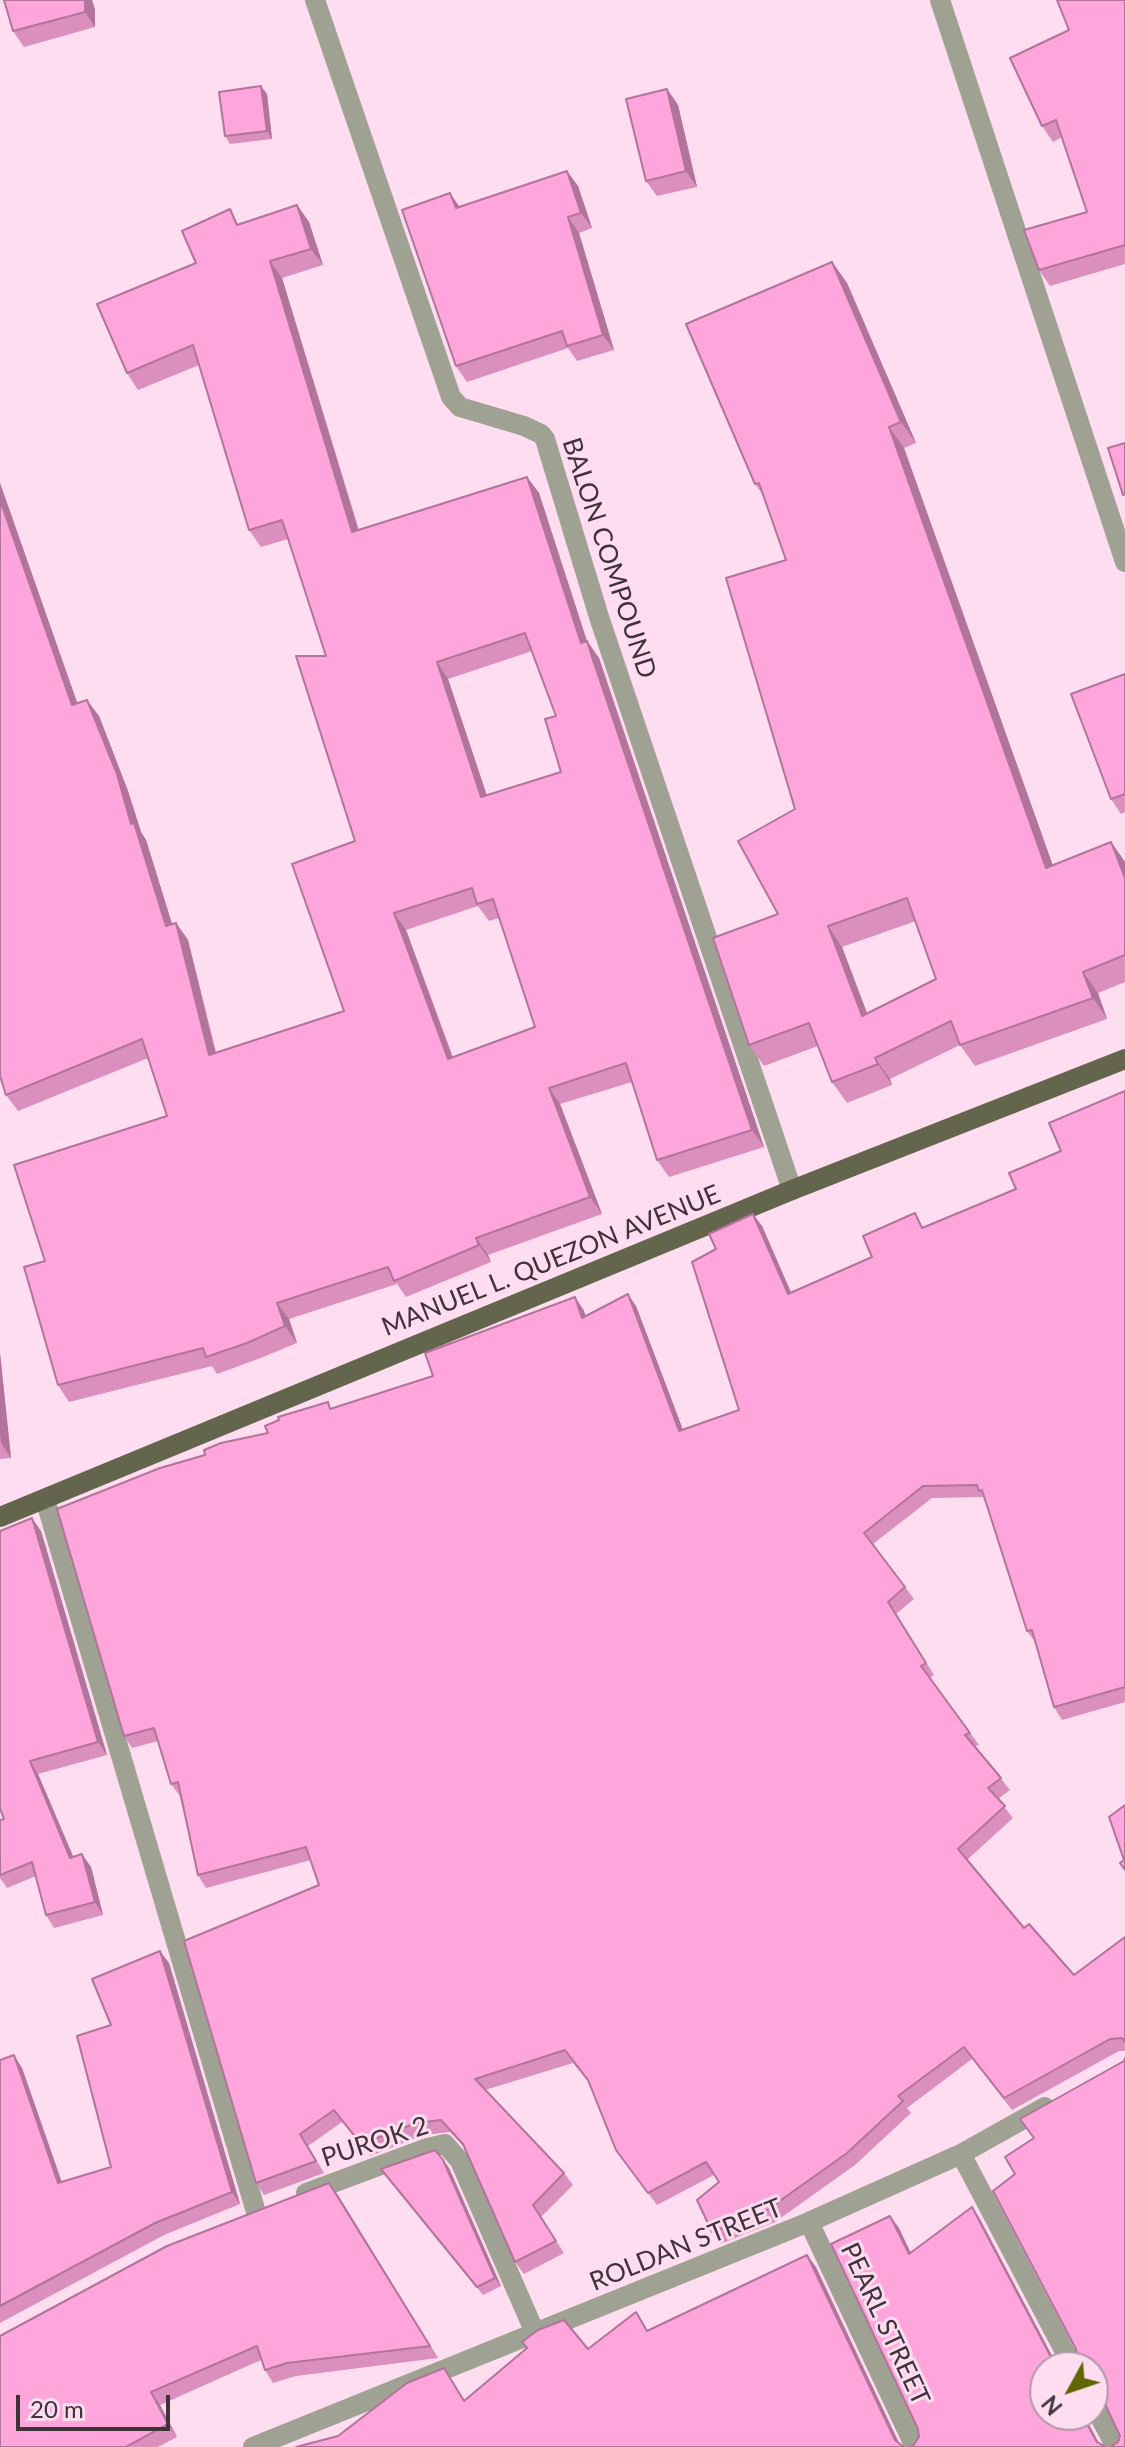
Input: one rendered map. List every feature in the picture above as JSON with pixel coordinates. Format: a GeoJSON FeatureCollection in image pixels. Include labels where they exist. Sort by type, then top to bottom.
{"type":"FeatureCollection","features":[{"type":"Feature","properties":{"kind":"main road","name":"MANUEL L. QUEZON AVENUE"},"geometry":{"type":"LineString","coordinates":[[0,1517],[792,1190],[1125,1059]]}},
{"type":"Feature","properties":{"kind":"street","name":"BALON COMPOUND"},"geometry":{"type":"LineString","coordinates":[[315,0],[451,397],[460,407],[524,426],[545,439],[599,617],[792,1190]]}},
{"type":"Feature","properties":{"kind":"street"},"geometry":{"type":"LineString","coordinates":[[940,0],[1125,562]]}},
{"type":"Feature","properties":{"kind":"street","name":"PUROK 2"},"geometry":{"type":"LineString","coordinates":[[45,1499],[263,2209],[445,2144],[460,2161],[536,2335]]}},
{"type":"Feature","properties":{"kind":"street","name":"ROLDAN STREET"},"geometry":{"type":"LineString","coordinates":[[262,2445],[809,2222],[961,2154],[1064,2097]]}},
{"type":"Feature","properties":{"kind":"street"},"geometry":{"type":"LineString","coordinates":[[961,2154],[1065,2351]]}},
{"type":"Feature","properties":{"kind":"street","name":"PEARL STREET"},"geometry":{"type":"LineString","coordinates":[[809,2222],[915,2447]]}},
{"type":"Feature","properties":{"kind":"building"},"geometry":{"type":"Polygon","coordinates":[[[4,0],[85,0],[85,12],[13,31],[4,0]]]}},
{"type":"Feature","properties":{"kind":"building"},"geometry":{"type":"Polygon","coordinates":[[[1057,0],[1125,0],[1125,245],[1039,270],[1024,230],[1087,212],[1056,120],[1042,126],[1010,58],[1069,30],[1057,0]]]}},
{"type":"Feature","properties":{"kind":"building"},"geometry":{"type":"Polygon","coordinates":[[[261,86],[267,131],[225,136],[219,92],[261,86]]]}},
{"type":"Feature","properties":{"kind":"building"},"geometry":{"type":"Polygon","coordinates":[[[667,89],[686,171],[646,181],[626,99],[667,89]]]}},
{"type":"Feature","properties":{"kind":"building"},"geometry":{"type":"Polygon","coordinates":[[[567,171],[581,213],[568,217],[603,335],[567,346],[562,331],[456,366],[402,210],[450,193],[456,208],[567,171]]]}},
{"type":"Feature","properties":{"kind":"building"},"geometry":{"type":"Polygon","coordinates":[[[297,205],[311,249],[270,261],[352,532],[527,477],[581,643],[587,641],[752,1130],[657,1160],[626,1063],[549,1088],[590,1197],[476,1238],[479,1245],[394,1281],[388,1267],[277,1303],[285,1326],[247,1343],[206,1357],[203,1348],[58,1385],[24,1267],[45,1261],[14,1165],[167,1116],[142,1039],[6,1095],[0,1076],[0,500],[72,705],[87,700],[117,774],[166,926],[176,923],[209,1055],[344,1011],[292,864],[355,841],[296,656],[326,656],[282,520],[249,530],[193,345],[127,373],[97,304],[196,263],[182,231],[230,209],[237,225],[297,205]],[[525,633],[437,662],[481,797],[561,772],[545,719],[556,716],[525,633]],[[472,888],[394,913],[448,1059],[535,1027],[493,899],[477,904],[472,888]]]}},
{"type":"Feature","properties":{"kind":"building"},"geometry":{"type":"Polygon","coordinates":[[[832,262],[901,422],[889,427],[1046,868],[1111,842],[1125,878],[1125,955],[1083,972],[1093,998],[960,1045],[951,1021],[875,1058],[878,1064],[832,1082],[809,1023],[749,1045],[713,938],[778,914],[738,841],[795,809],[726,578],[786,560],[759,483],[755,484],[686,324],[832,262]],[[907,898],[828,926],[862,1016],[936,979],[907,898]]]}},
{"type":"Feature","properties":{"kind":"building"},"geometry":{"type":"Polygon","coordinates":[[[1125,443],[1125,494],[1123,495],[1108,448],[1125,443]]]}},
{"type":"Feature","properties":{"kind":"building"},"geometry":{"type":"Polygon","coordinates":[[[1125,674],[1125,794],[1111,799],[1071,694],[1125,674]]]}},
{"type":"Feature","properties":{"kind":"building"},"geometry":{"type":"Polygon","coordinates":[[[1125,1091],[1125,1687],[1054,1707],[1032,1630],[1027,1631],[982,1490],[979,1491],[977,1485],[923,1486],[864,1533],[905,1587],[888,1602],[926,1663],[921,1666],[970,1733],[965,1735],[1001,1778],[988,1788],[1005,1806],[958,1849],[1024,1928],[1029,1924],[1074,1975],[1125,1937],[1125,2042],[1122,2038],[1110,2039],[1004,2098],[964,2047],[898,2096],[903,2101],[847,2153],[767,2210],[712,2232],[697,2200],[719,2182],[706,2162],[648,2193],[616,2150],[588,2080],[565,2050],[475,2079],[564,2173],[533,2205],[556,2241],[515,2262],[463,2144],[441,2120],[416,2123],[361,2144],[334,2110],[300,2134],[316,2161],[256,2183],[184,1941],[319,1885],[306,1847],[198,1875],[178,1782],[171,1784],[154,1728],[124,1736],[57,1509],[160,1468],[205,1455],[204,1450],[221,1443],[268,1433],[265,1426],[279,1420],[278,1417],[328,1402],[330,1409],[433,1376],[425,1353],[575,1297],[582,1318],[628,1294],[679,1431],[739,1410],[692,1262],[716,1249],[709,1234],[753,1214],[788,1294],[872,1257],[863,1236],[915,1213],[922,1228],[1016,1189],[1009,1173],[1061,1151],[1049,1123],[1125,1091]]]}},
{"type":"Feature","properties":{"kind":"building"},"geometry":{"type":"Polygon","coordinates":[[[32,1518],[98,1742],[30,1761],[70,1858],[82,1854],[95,1902],[46,1915],[32,1862],[0,1875],[0,1820],[4,1819],[0,1808],[0,1531],[32,1518]]]}},
{"type":"Feature","properties":{"kind":"building"},"geometry":{"type":"Polygon","coordinates":[[[1125,1805],[1125,1870],[1120,1863],[1124,1860],[1109,1817],[1125,1805]]]}},
{"type":"Feature","properties":{"kind":"building"},"geometry":{"type":"Polygon","coordinates":[[[160,1951],[232,2192],[155,2223],[0,2306],[0,2060],[14,2055],[58,2183],[111,2167],[77,2036],[111,2025],[92,1979],[160,1951]]]}},
{"type":"Feature","properties":{"kind":"building"},"geometry":{"type":"Polygon","coordinates":[[[1125,2058],[1125,2447],[1110,2447],[1118,2442],[1120,2436],[1109,2413],[1109,2351],[1076,2351],[993,2191],[1015,2174],[1005,2157],[1034,2138],[1020,2119],[1125,2058]]]}},
{"type":"Feature","properties":{"kind":"building"},"geometry":{"type":"Polygon","coordinates":[[[435,2150],[443,2160],[495,2278],[477,2287],[381,2169],[435,2150]]]}},
{"type":"Feature","properties":{"kind":"building"},"geometry":{"type":"Polygon","coordinates":[[[329,2183],[430,2346],[287,2363],[265,2370],[257,2346],[151,2392],[168,2424],[126,2447],[0,2447],[0,2336],[167,2246],[329,2183]]]}},
{"type":"Feature","properties":{"kind":"building"},"geometry":{"type":"Polygon","coordinates":[[[972,2207],[1048,2351],[1029,2351],[1029,2431],[1091,2431],[1097,2442],[1106,2447],[909,2447],[919,2437],[918,2429],[831,2244],[890,2216],[909,2254],[972,2207]]]}},
{"type":"Feature","properties":{"kind":"building"},"geometry":{"type":"Polygon","coordinates":[[[807,2255],[895,2440],[904,2447],[296,2447],[338,2436],[407,2383],[444,2368],[464,2401],[527,2348],[522,2342],[538,2330],[564,2320],[588,2349],[636,2312],[647,2331],[807,2255]]]}}]}
